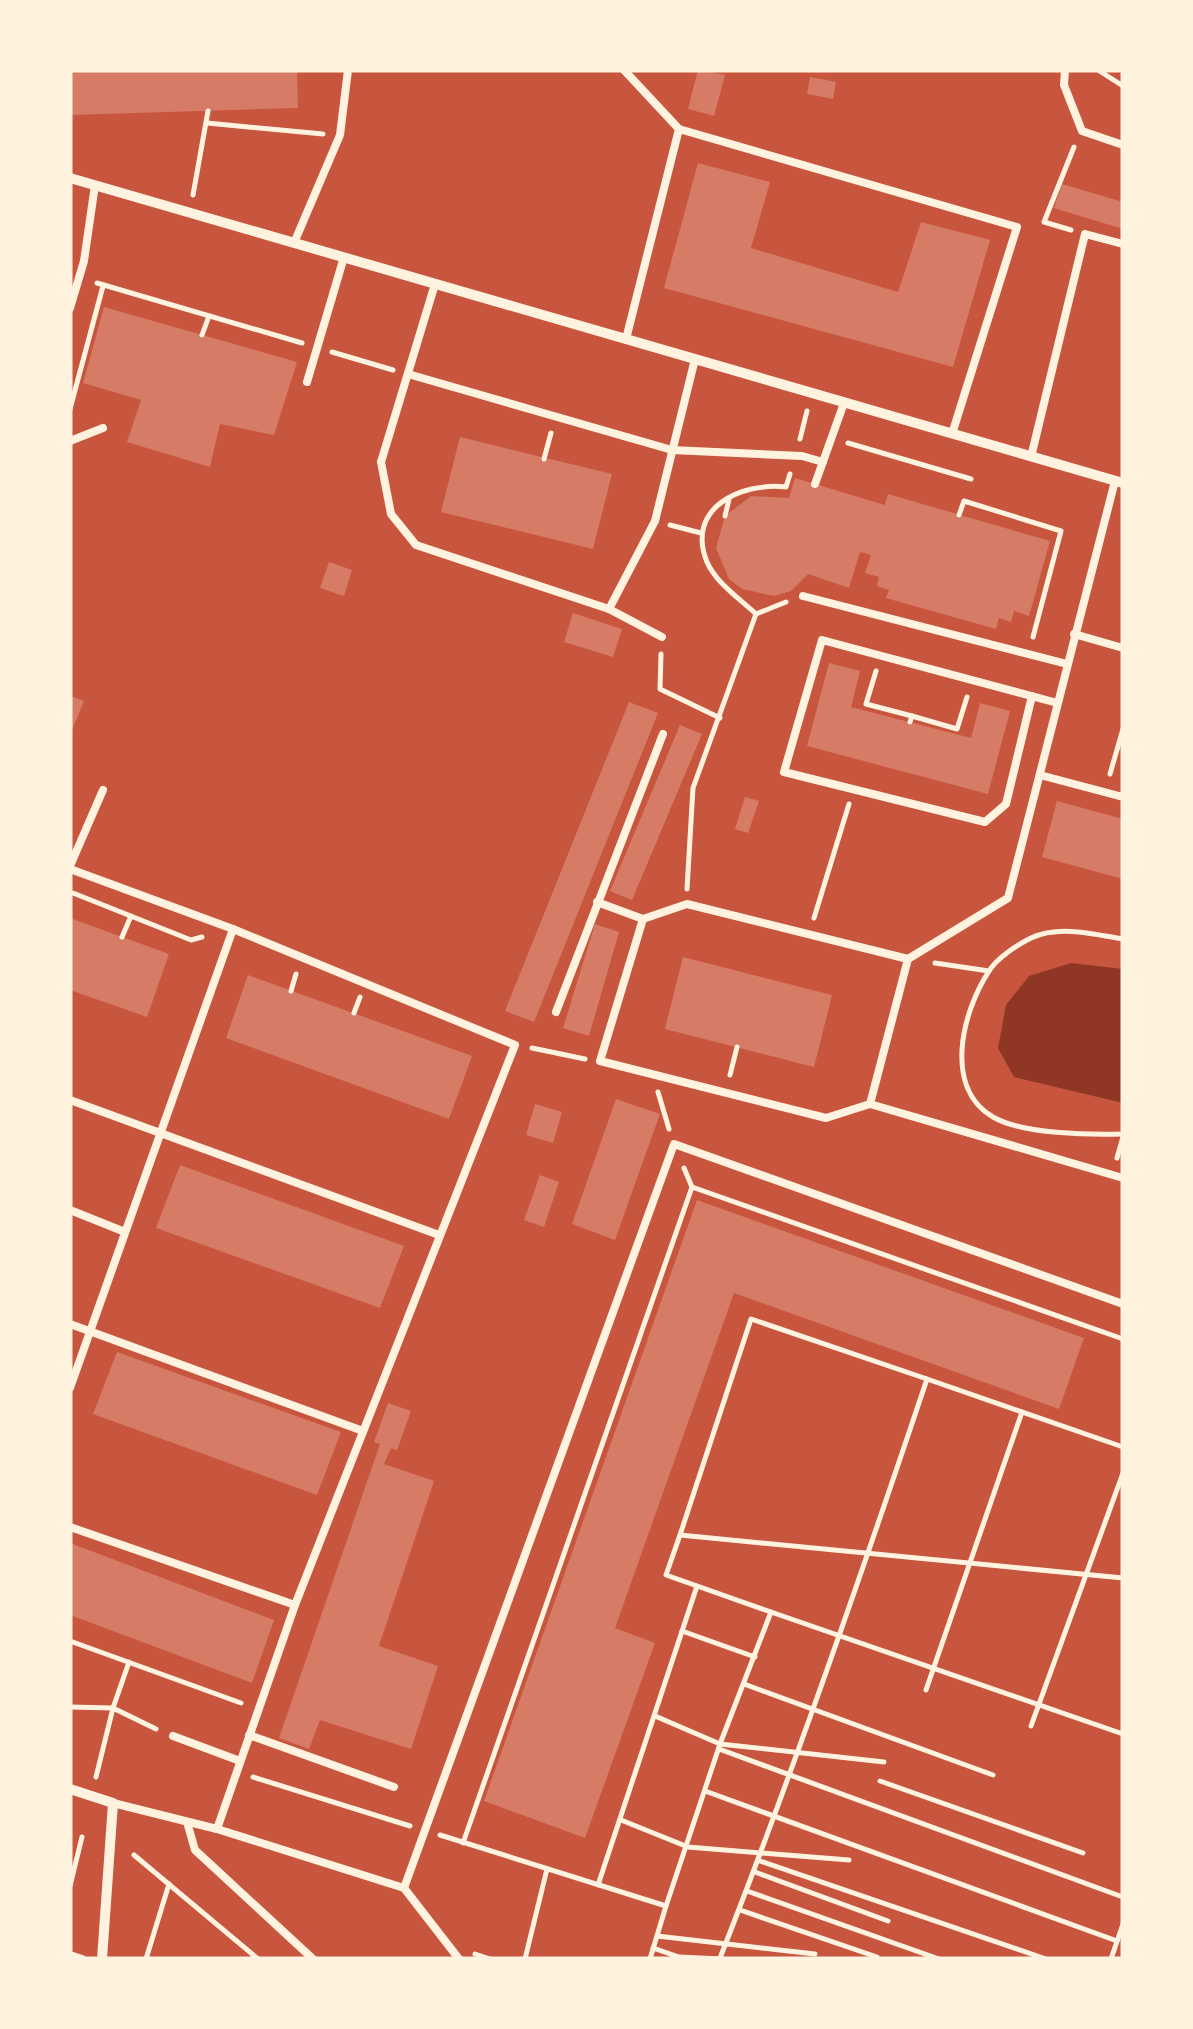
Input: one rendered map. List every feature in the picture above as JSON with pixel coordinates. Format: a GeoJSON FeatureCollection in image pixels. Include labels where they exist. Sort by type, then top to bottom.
{"type":"FeatureCollection","features":[{"type":"Feature","properties":{"kind":"street"},"geometry":{"type":"LineString","coordinates":[[70,178],[1119,482]]}},
{"type":"Feature","properties":{"kind":"street"},"geometry":{"type":"LineString","coordinates":[[70,1789],[113,1803],[102,1959]]}},
{"type":"Feature","properties":{"kind":"lane"},"geometry":{"type":"LineString","coordinates":[[294,243],[340,135],[348,70]]}},
{"type":"Feature","properties":{"kind":"lane"},"geometry":{"type":"LineString","coordinates":[[624,70],[679,129],[1017,227],[952,434]]}},
{"type":"Feature","properties":{"kind":"lane"},"geometry":{"type":"LineString","coordinates":[[1065,70],[1064,86],[1082,131],[1123,145]]}},
{"type":"Feature","properties":{"kind":"lane"},"geometry":{"type":"LineString","coordinates":[[626,339],[679,129]]}},
{"type":"Feature","properties":{"kind":"lane"},"geometry":{"type":"LineString","coordinates":[[70,308],[80,276],[95,185]]}},
{"type":"Feature","properties":{"kind":"lane"},"geometry":{"type":"LineString","coordinates":[[1031,456],[1086,234],[1123,244]]}},
{"type":"Feature","properties":{"kind":"lane"},"geometry":{"type":"LineString","coordinates":[[306,382],[344,258]]}},
{"type":"Feature","properties":{"kind":"lane"},"geometry":{"type":"LineString","coordinates":[[435,284],[381,462],[391,514],[416,545],[609,609],[662,637]]}},
{"type":"Feature","properties":{"kind":"lane"},"geometry":{"type":"LineString","coordinates":[[609,609],[655,521],[695,359]]}},
{"type":"Feature","properties":{"kind":"lane"},"geometry":{"type":"LineString","coordinates":[[408,374],[672,450],[796,456],[823,462]]}},
{"type":"Feature","properties":{"kind":"lane"},"geometry":{"type":"LineString","coordinates":[[815,484],[844,403]]}},
{"type":"Feature","properties":{"kind":"lane"},"geometry":{"type":"LineString","coordinates":[[70,441],[103,428]]}},
{"type":"Feature","properties":{"kind":"lane"},"geometry":{"type":"LineString","coordinates":[[870,1104],[908,959],[1008,898],[1074,634],[1119,482]]}},
{"type":"Feature","properties":{"kind":"lane"},"geometry":{"type":"LineString","coordinates":[[803,596],[1067,664]]}},
{"type":"Feature","properties":{"kind":"lane"},"geometry":{"type":"LineString","coordinates":[[1074,634],[1123,648]]}},
{"type":"Feature","properties":{"kind":"lane"},"geometry":{"type":"LineString","coordinates":[[1032,696],[1006,804],[985,822],[784,772],[822,640],[880,656],[972,680],[1032,696],[1058,703]]}},
{"type":"Feature","properties":{"kind":"lane"},"geometry":{"type":"LineString","coordinates":[[556,1012],[663,734]]}},
{"type":"Feature","properties":{"kind":"lane"},"geometry":{"type":"LineString","coordinates":[[1040,774],[1123,797]]}},
{"type":"Feature","properties":{"kind":"lane"},"geometry":{"type":"LineString","coordinates":[[103,790],[70,867],[233,928],[515,1045],[294,1605],[217,1828]]}},
{"type":"Feature","properties":{"kind":"lane"},"geometry":{"type":"LineString","coordinates":[[597,902],[643,919],[687,904],[908,959]]}},
{"type":"Feature","properties":{"kind":"lane"},"geometry":{"type":"LineString","coordinates":[[643,919],[600,1062],[826,1118],[870,1104],[1123,1178]]}},
{"type":"Feature","properties":{"kind":"lane"},"geometry":{"type":"LineString","coordinates":[[70,1388],[233,928]]}},
{"type":"Feature","properties":{"kind":"lane"},"geometry":{"type":"LineString","coordinates":[[70,1100],[439,1235]]}},
{"type":"Feature","properties":{"kind":"lane"},"geometry":{"type":"LineString","coordinates":[[404,1888],[674,1144],[1123,1304]]}},
{"type":"Feature","properties":{"kind":"lane"},"geometry":{"type":"LineString","coordinates":[[70,1210],[126,1232]]}},
{"type":"Feature","properties":{"kind":"lane"},"geometry":{"type":"LineString","coordinates":[[70,1324],[363,1431]]}},
{"type":"Feature","properties":{"kind":"lane"},"geometry":{"type":"LineString","coordinates":[[70,1527],[294,1605]]}},
{"type":"Feature","properties":{"kind":"lane"},"geometry":{"type":"LineString","coordinates":[[172,1736],[240,1761]]}},
{"type":"Feature","properties":{"kind":"lane"},"geometry":{"type":"LineString","coordinates":[[249,1736],[394,1787]]}},
{"type":"Feature","properties":{"kind":"lane"},"geometry":{"type":"LineString","coordinates":[[113,1803],[217,1828],[404,1888],[459,1959]]}},
{"type":"Feature","properties":{"kind":"lane"},"geometry":{"type":"LineString","coordinates":[[188,1822],[195,1850],[313,1959]]}},
{"type":"Feature","properties":{"kind":"lane"},"geometry":{"type":"LineString","coordinates":[[70,1955],[82,1959]]}},
{"type":"Feature","properties":{"kind":"path"},"geometry":{"type":"LineString","coordinates":[[1098,70],[1123,86]]}},
{"type":"Feature","properties":{"kind":"path"},"geometry":{"type":"LineString","coordinates":[[194,195],[208,110]]}},
{"type":"Feature","properties":{"kind":"path"},"geometry":{"type":"LineString","coordinates":[[207,124],[340,135]]}},
{"type":"Feature","properties":{"kind":"path"},"geometry":{"type":"LineString","coordinates":[[1082,131],[1044,222],[1086,234]]}},
{"type":"Feature","properties":{"kind":"path"},"geometry":{"type":"LineString","coordinates":[[80,276],[209,316],[202,335]]}},
{"type":"Feature","properties":{"kind":"path"},"geometry":{"type":"LineString","coordinates":[[70,409],[103,286]]}},
{"type":"Feature","properties":{"kind":"path"},"geometry":{"type":"LineString","coordinates":[[756,614],[716,576],[706,561],[701,533],[714,505],[733,492],[766,485],[786,487],[810,404]]}},
{"type":"Feature","properties":{"kind":"path"},"geometry":{"type":"LineString","coordinates":[[544,459],[556,416]]}},
{"type":"Feature","properties":{"kind":"path"},"geometry":{"type":"LineString","coordinates":[[845,442],[971,478]]}},
{"type":"Feature","properties":{"kind":"path"},"geometry":{"type":"LineString","coordinates":[[725,516],[733,492]]}},
{"type":"Feature","properties":{"kind":"path"},"geometry":{"type":"LineString","coordinates":[[960,515],[964,501],[1062,531],[1028,654]]}},
{"type":"Feature","properties":{"kind":"path"},"geometry":{"type":"LineString","coordinates":[[655,521],[701,533]]}},
{"type":"Feature","properties":{"kind":"path"},"geometry":{"type":"LineString","coordinates":[[687,904],[693,788],[756,614],[803,596]]}},
{"type":"Feature","properties":{"kind":"path"},"geometry":{"type":"LineString","coordinates":[[662,637],[660,689],[720,718]]}},
{"type":"Feature","properties":{"kind":"path"},"geometry":{"type":"LineString","coordinates":[[880,656],[866,704],[911,719],[957,729],[972,680]]}},
{"type":"Feature","properties":{"kind":"path"},"geometry":{"type":"LineString","coordinates":[[1104,792],[1123,729]]}},
{"type":"Feature","properties":{"kind":"path"},"geometry":{"type":"LineString","coordinates":[[809,935],[854,789]]}},
{"type":"Feature","properties":{"kind":"path"},"geometry":{"type":"LineString","coordinates":[[122,937],[140,894]]}},
{"type":"Feature","properties":{"kind":"path"},"geometry":{"type":"LineString","coordinates":[[1123,939],[1072,931],[1034,936],[989,971],[964,1034],[963,1079],[973,1102],[996,1119],[1080,1135],[1123,1134]]}},
{"type":"Feature","properties":{"kind":"path"},"geometry":{"type":"LineString","coordinates":[[908,959],[989,971]]}},
{"type":"Feature","properties":{"kind":"path"},"geometry":{"type":"LineString","coordinates":[[515,1045],[600,1062]]}},
{"type":"Feature","properties":{"kind":"path"},"geometry":{"type":"LineString","coordinates":[[725,1092],[738,1047]]}},
{"type":"Feature","properties":{"kind":"path"},"geometry":{"type":"LineString","coordinates":[[653,1075],[674,1144]]}},
{"type":"Feature","properties":{"kind":"path"},"geometry":{"type":"LineString","coordinates":[[463,1842],[692,1187],[1123,1339]]}},
{"type":"Feature","properties":{"kind":"path"},"geometry":{"type":"LineString","coordinates":[[1123,1447],[751,1318],[666,1575],[1123,1734]]}},
{"type":"Feature","properties":{"kind":"path"},"geometry":{"type":"LineString","coordinates":[[653,1948],[679,1957],[721,1959],[761,1858],[794,1752],[840,1636],[927,1379]]}},
{"type":"Feature","properties":{"kind":"path"},"geometry":{"type":"LineString","coordinates":[[926,1690],[1022,1412]]}},
{"type":"Feature","properties":{"kind":"path"},"geometry":{"type":"LineString","coordinates":[[1030,1726],[1123,1472]]}},
{"type":"Feature","properties":{"kind":"path"},"geometry":{"type":"LineString","coordinates":[[680,1535],[1123,1578]]}},
{"type":"Feature","properties":{"kind":"path"},"geometry":{"type":"LineString","coordinates":[[598,1885],[697,1586]]}},
{"type":"Feature","properties":{"kind":"path"},"geometry":{"type":"LineString","coordinates":[[650,1959],[719,1747],[771,1612]]}},
{"type":"Feature","properties":{"kind":"path"},"geometry":{"type":"LineString","coordinates":[[682,1631],[755,1657]]}},
{"type":"Feature","properties":{"kind":"path"},"geometry":{"type":"LineString","coordinates":[[70,1641],[258,1709]]}},
{"type":"Feature","properties":{"kind":"path"},"geometry":{"type":"LineString","coordinates":[[92,1796],[128,1662]]}},
{"type":"Feature","properties":{"kind":"path"},"geometry":{"type":"LineString","coordinates":[[744,1684],[992,1775]]}},
{"type":"Feature","properties":{"kind":"path"},"geometry":{"type":"LineString","coordinates":[[70,1707],[113,1708],[172,1736]]}},
{"type":"Feature","properties":{"kind":"path"},"geometry":{"type":"LineString","coordinates":[[654,1716],[787,1774],[1120,1896]]}},
{"type":"Feature","properties":{"kind":"path"},"geometry":{"type":"LineString","coordinates":[[719,1747],[884,1762]]}},
{"type":"Feature","properties":{"kind":"path"},"geometry":{"type":"LineString","coordinates":[[236,1772],[666,1906]]}},
{"type":"Feature","properties":{"kind":"path"},"geometry":{"type":"LineString","coordinates":[[880,1781],[1083,1853]]}},
{"type":"Feature","properties":{"kind":"path"},"geometry":{"type":"LineString","coordinates":[[706,1791],[1117,1941]]}},
{"type":"Feature","properties":{"kind":"path"},"geometry":{"type":"LineString","coordinates":[[622,1820],[688,1847],[761,1858],[849,1860]]}},
{"type":"Feature","properties":{"kind":"path"},"geometry":{"type":"LineString","coordinates":[[70,1886],[82,1838]]}},
{"type":"Feature","properties":{"kind":"path"},"geometry":{"type":"LineString","coordinates":[[134,1855],[258,1959]]}},
{"type":"Feature","properties":{"kind":"path"},"geometry":{"type":"LineString","coordinates":[[761,1858],[1046,1959]]}},
{"type":"Feature","properties":{"kind":"path"},"geometry":{"type":"LineString","coordinates":[[526,1959],[546,1868]]}},
{"type":"Feature","properties":{"kind":"path"},"geometry":{"type":"LineString","coordinates":[[756,1872],[888,1920]]}},
{"type":"Feature","properties":{"kind":"path"},"geometry":{"type":"LineString","coordinates":[[146,1959],[169,1884]]}},
{"type":"Feature","properties":{"kind":"path"},"geometry":{"type":"LineString","coordinates":[[747,1891],[939,1959]]}},
{"type":"Feature","properties":{"kind":"path"},"geometry":{"type":"LineString","coordinates":[[740,1910],[877,1957]]}},
{"type":"Feature","properties":{"kind":"path"},"geometry":{"type":"LineString","coordinates":[[1110,1959],[1123,1924]]}},
{"type":"Feature","properties":{"kind":"path"},"geometry":{"type":"LineString","coordinates":[[657,1936],[816,1954]]}},
{"type":"Feature","properties":{"kind":"shaded area"},"geometry":{"type":"Polygon","coordinates":[[[1071,963],[1123,969],[1123,1103],[1014,1077],[998,1048],[1006,1005],[1029,976],[1071,963]]]}},
{"type":"Feature","properties":{"kind":"building"},"geometry":{"type":"Polygon","coordinates":[[[70,70],[297,70],[298,108],[70,115],[70,70]]]}},
{"type":"Feature","properties":{"kind":"building"},"geometry":{"type":"Polygon","coordinates":[[[698,70],[725,75],[714,116],[688,109],[698,70]]]}},
{"type":"Feature","properties":{"kind":"building"},"geometry":{"type":"Polygon","coordinates":[[[810,77],[836,82],[833,99],[807,94],[810,77]]]}},
{"type":"Feature","properties":{"kind":"building"},"geometry":{"type":"Polygon","coordinates":[[[698,163],[770,182],[751,248],[898,292],[921,222],[990,240],[953,367],[664,288],[698,163]]]}},
{"type":"Feature","properties":{"kind":"building"},"geometry":{"type":"Polygon","coordinates":[[[1062,184],[1123,202],[1123,229],[1054,208],[1062,184]]]}},
{"type":"Feature","properties":{"kind":"building"},"geometry":{"type":"Polygon","coordinates":[[[104,307],[297,362],[274,435],[220,424],[210,467],[127,442],[141,400],[83,383],[104,307]]]}},
{"type":"Feature","properties":{"kind":"building"},"geometry":{"type":"Polygon","coordinates":[[[460,437],[612,474],[593,549],[441,512],[460,437]]]}},
{"type":"Feature","properties":{"kind":"building"},"geometry":{"type":"Polygon","coordinates":[[[795,478],[885,505],[888,494],[1050,541],[1029,616],[1014,611],[1011,622],[999,618],[996,629],[886,598],[889,590],[877,586],[879,577],[865,573],[871,555],[860,552],[849,588],[808,574],[791,591],[774,596],[742,589],[729,579],[716,548],[725,516],[751,496],[789,498],[795,478]]]}},
{"type":"Feature","properties":{"kind":"building"},"geometry":{"type":"Polygon","coordinates":[[[329,562],[352,570],[344,596],[320,588],[329,562]]]}},
{"type":"Feature","properties":{"kind":"building"},"geometry":{"type":"Polygon","coordinates":[[[573,613],[622,629],[613,657],[564,642],[573,613]]]}},
{"type":"Feature","properties":{"kind":"building"},"geometry":{"type":"Polygon","coordinates":[[[829,663],[860,671],[851,707],[971,738],[980,703],[1010,711],[988,794],[807,746],[829,663]]]}},
{"type":"Feature","properties":{"kind":"building"},"geometry":{"type":"Polygon","coordinates":[[[70,696],[84,701],[70,735],[70,696]]]}},
{"type":"Feature","properties":{"kind":"building"},"geometry":{"type":"Polygon","coordinates":[[[629,702],[658,713],[534,1022],[505,1011],[629,702]]]}},
{"type":"Feature","properties":{"kind":"building"},"geometry":{"type":"Polygon","coordinates":[[[680,725],[702,734],[632,900],[610,891],[680,725]]]}},
{"type":"Feature","properties":{"kind":"building"},"geometry":{"type":"Polygon","coordinates":[[[745,797],[759,801],[748,833],[735,829],[745,797]]]}},
{"type":"Feature","properties":{"kind":"building"},"geometry":{"type":"Polygon","coordinates":[[[1057,801],[1123,819],[1123,879],[1042,857],[1057,801]]]}},
{"type":"Feature","properties":{"kind":"building"},"geometry":{"type":"Polygon","coordinates":[[[70,918],[169,954],[147,1017],[70,990],[70,918]]]}},
{"type":"Feature","properties":{"kind":"building"},"geometry":{"type":"Polygon","coordinates":[[[595,924],[619,932],[589,1036],[563,1028],[595,924]]]}},
{"type":"Feature","properties":{"kind":"building"},"geometry":{"type":"Polygon","coordinates":[[[683,957],[832,995],[814,1067],[665,1029],[683,957]]]}},
{"type":"Feature","properties":{"kind":"building"},"geometry":{"type":"Polygon","coordinates":[[[248,975],[472,1056],[449,1119],[226,1038],[248,975]]]}},
{"type":"Feature","properties":{"kind":"building"},"geometry":{"type":"Polygon","coordinates":[[[616,1099],[660,1114],[615,1240],[572,1224],[616,1099]]]}},
{"type":"Feature","properties":{"kind":"building"},"geometry":{"type":"Polygon","coordinates":[[[535,1104],[562,1112],[553,1143],[526,1135],[535,1104]]]}},
{"type":"Feature","properties":{"kind":"building"},"geometry":{"type":"Polygon","coordinates":[[[180,1165],[404,1246],[380,1308],[156,1228],[180,1165]]]}},
{"type":"Feature","properties":{"kind":"building"},"geometry":{"type":"Polygon","coordinates":[[[540,1175],[559,1182],[544,1227],[524,1220],[540,1175]]]}},
{"type":"Feature","properties":{"kind":"building"},"geometry":{"type":"Polygon","coordinates":[[[697,1200],[1084,1338],[1059,1409],[734,1293],[615,1628],[655,1643],[585,1838],[484,1801],[697,1200]]]}},
{"type":"Feature","properties":{"kind":"building"},"geometry":{"type":"Polygon","coordinates":[[[117,1352],[341,1432],[317,1495],[93,1414],[117,1352]]]}},
{"type":"Feature","properties":{"kind":"building"},"geometry":{"type":"Polygon","coordinates":[[[388,1403],[411,1411],[397,1450],[391,1448],[384,1464],[434,1481],[379,1646],[438,1666],[411,1749],[320,1720],[309,1749],[279,1738],[380,1444],[374,1442],[388,1403]]]}},
{"type":"Feature","properties":{"kind":"building"},"geometry":{"type":"Polygon","coordinates":[[[70,1543],[274,1620],[252,1683],[70,1615],[70,1543]]]}}]}
